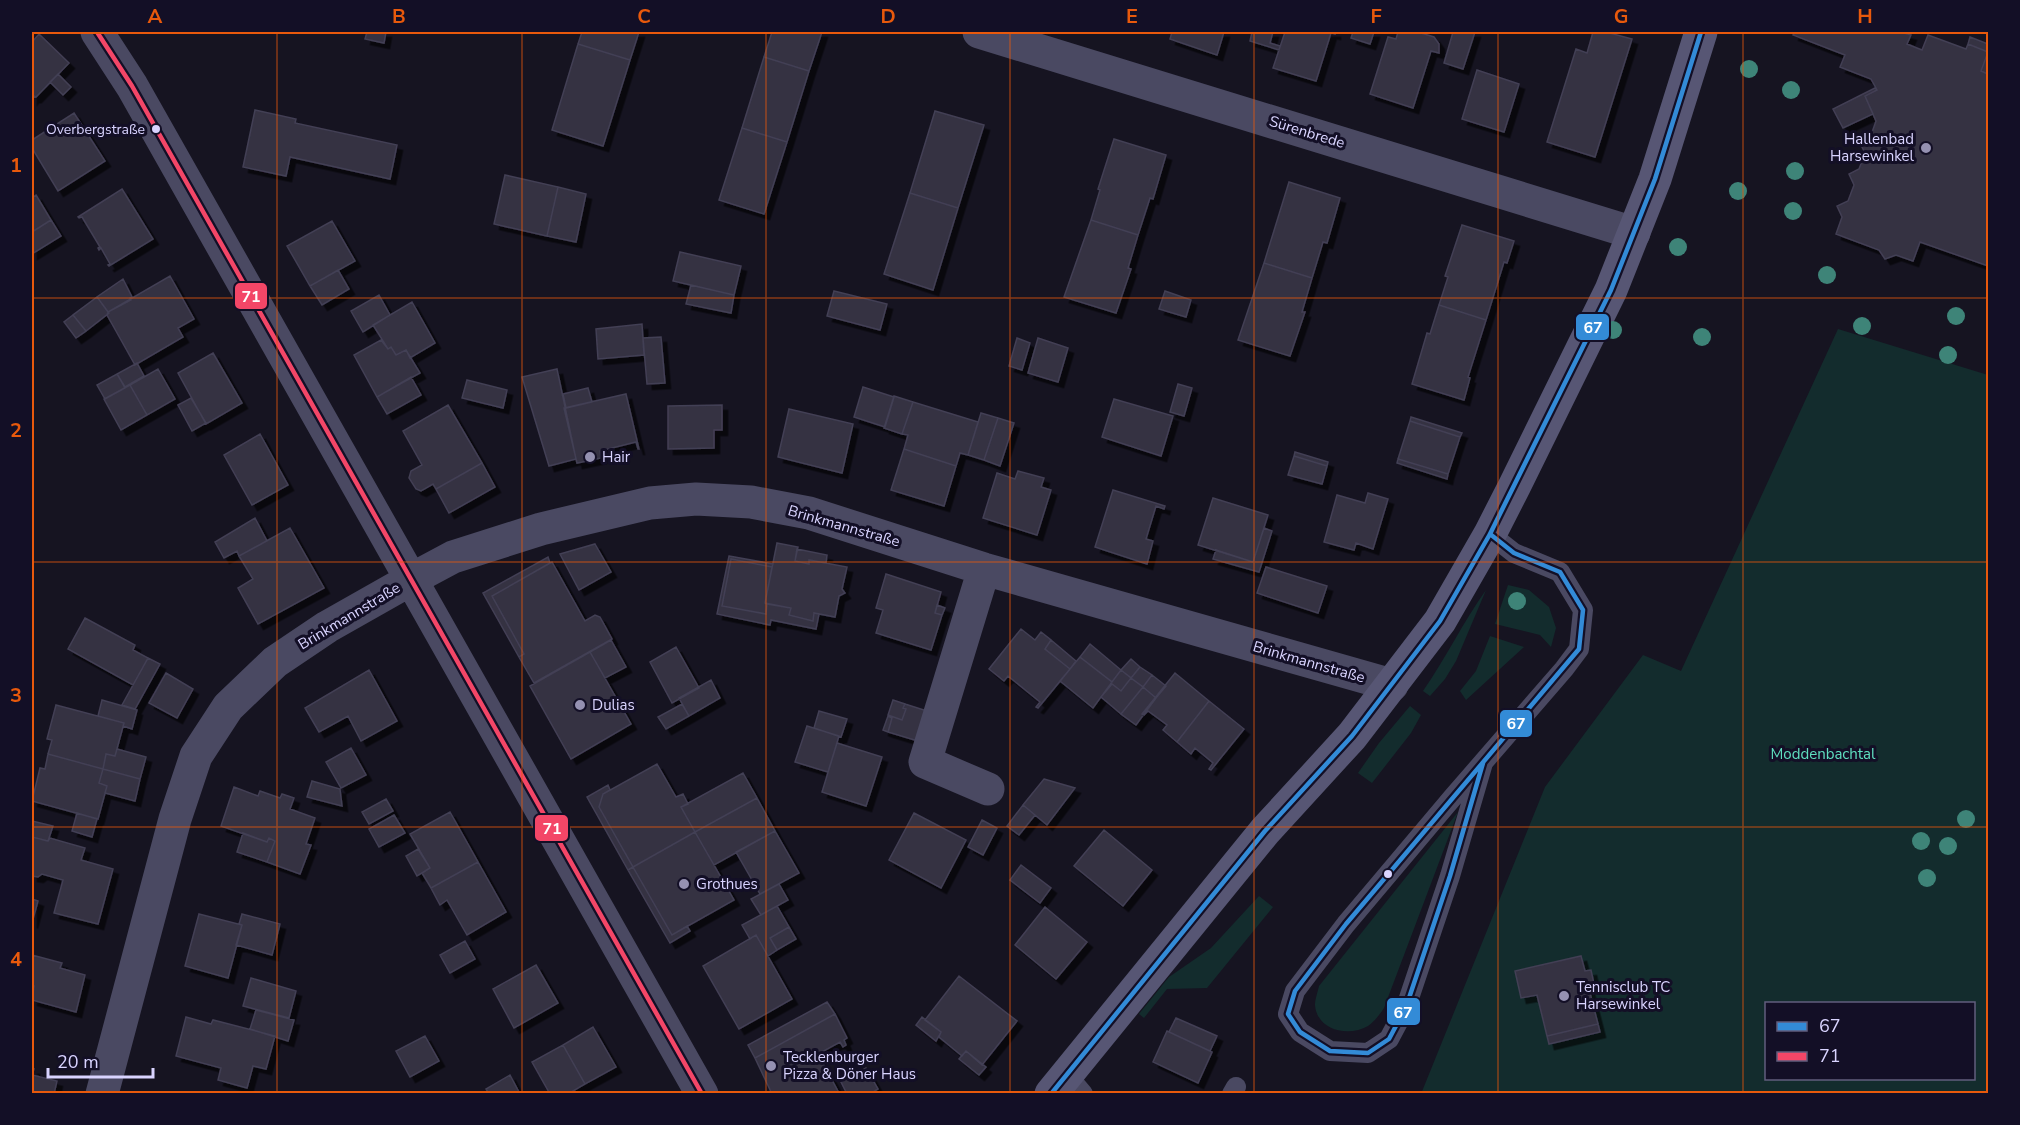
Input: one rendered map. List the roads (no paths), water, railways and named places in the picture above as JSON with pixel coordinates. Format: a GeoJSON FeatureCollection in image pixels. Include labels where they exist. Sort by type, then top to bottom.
{"type":"FeatureCollection","features":[{"type":"Feature","properties":{"kind":"street"},"geometry":{"type":"LineString","coordinates":[[97,32],[132,86],[702,1094]]}},
{"type":"Feature","properties":{"kind":"street","name":"Sürenbrede"},"geometry":{"type":"LineString","coordinates":[[979,32],[1634,233]]}},
{"type":"Feature","properties":{"kind":"street"},"geometry":{"type":"LineString","coordinates":[[1067,1087],[1265,831],[1352,736],[1440,621],[1490,534],[1611,290],[1655,179],[1701,32]]}},
{"type":"Feature","properties":{"kind":"street","name":"Brinkmannstraße"},"geometry":{"type":"LineString","coordinates":[[102,1094],[175,819],[196,756],[228,707],[275,662],[327,627],[453,557],[541,530],[650,503],[696,499],[751,502],[809,513],[984,569],[1392,685]]}},
{"type":"Feature","properties":{"kind":"street"},"geometry":{"type":"LineString","coordinates":[[984,569],[925,762],[988,789]]}},
{"type":"Feature","properties":{"kind":"lane"},"geometry":{"type":"LineString","coordinates":[[1483,763],[1450,876],[1406,1007],[1389,1039],[1368,1053],[1330,1052],[1300,1032],[1288,1014],[1295,991],[1346,924],[1483,763],[1564,669],[1579,648],[1583,610],[1560,572],[1514,553],[1490,534]]}},
{"type":"Feature","properties":{"kind":"place","name":"Overbergstraße"},"geometry":{"type":"Point","coordinates":[156,129]}},
{"type":"Feature","properties":{"kind":"place","name":"Hallenbad Harsewinkel"},"geometry":{"type":"Point","coordinates":[1926,148]}},
{"type":"Feature","properties":{"kind":"place","name":"Hair"},"geometry":{"type":"Point","coordinates":[590,457]}},
{"type":"Feature","properties":{"kind":"place","name":"Dulias"},"geometry":{"type":"Point","coordinates":[580,705]}},
{"type":"Feature","properties":{"kind":"place","name":"Grothues"},"geometry":{"type":"Point","coordinates":[684,884]}},
{"type":"Feature","properties":{"kind":"place","name":"Tennisclub TC Harsewinkel"},"geometry":{"type":"Point","coordinates":[1564,996]}},
{"type":"Feature","properties":{"kind":"place","name":"Tecklenburger Pizza & Döner Haus"},"geometry":{"type":"Point","coordinates":[771,1066]}},
{"type":"Feature","properties":{"kind":"park label","name":"Moddenbachtal"},"geometry":{"type":"Point","coordinates":[1823,754]}}]}
